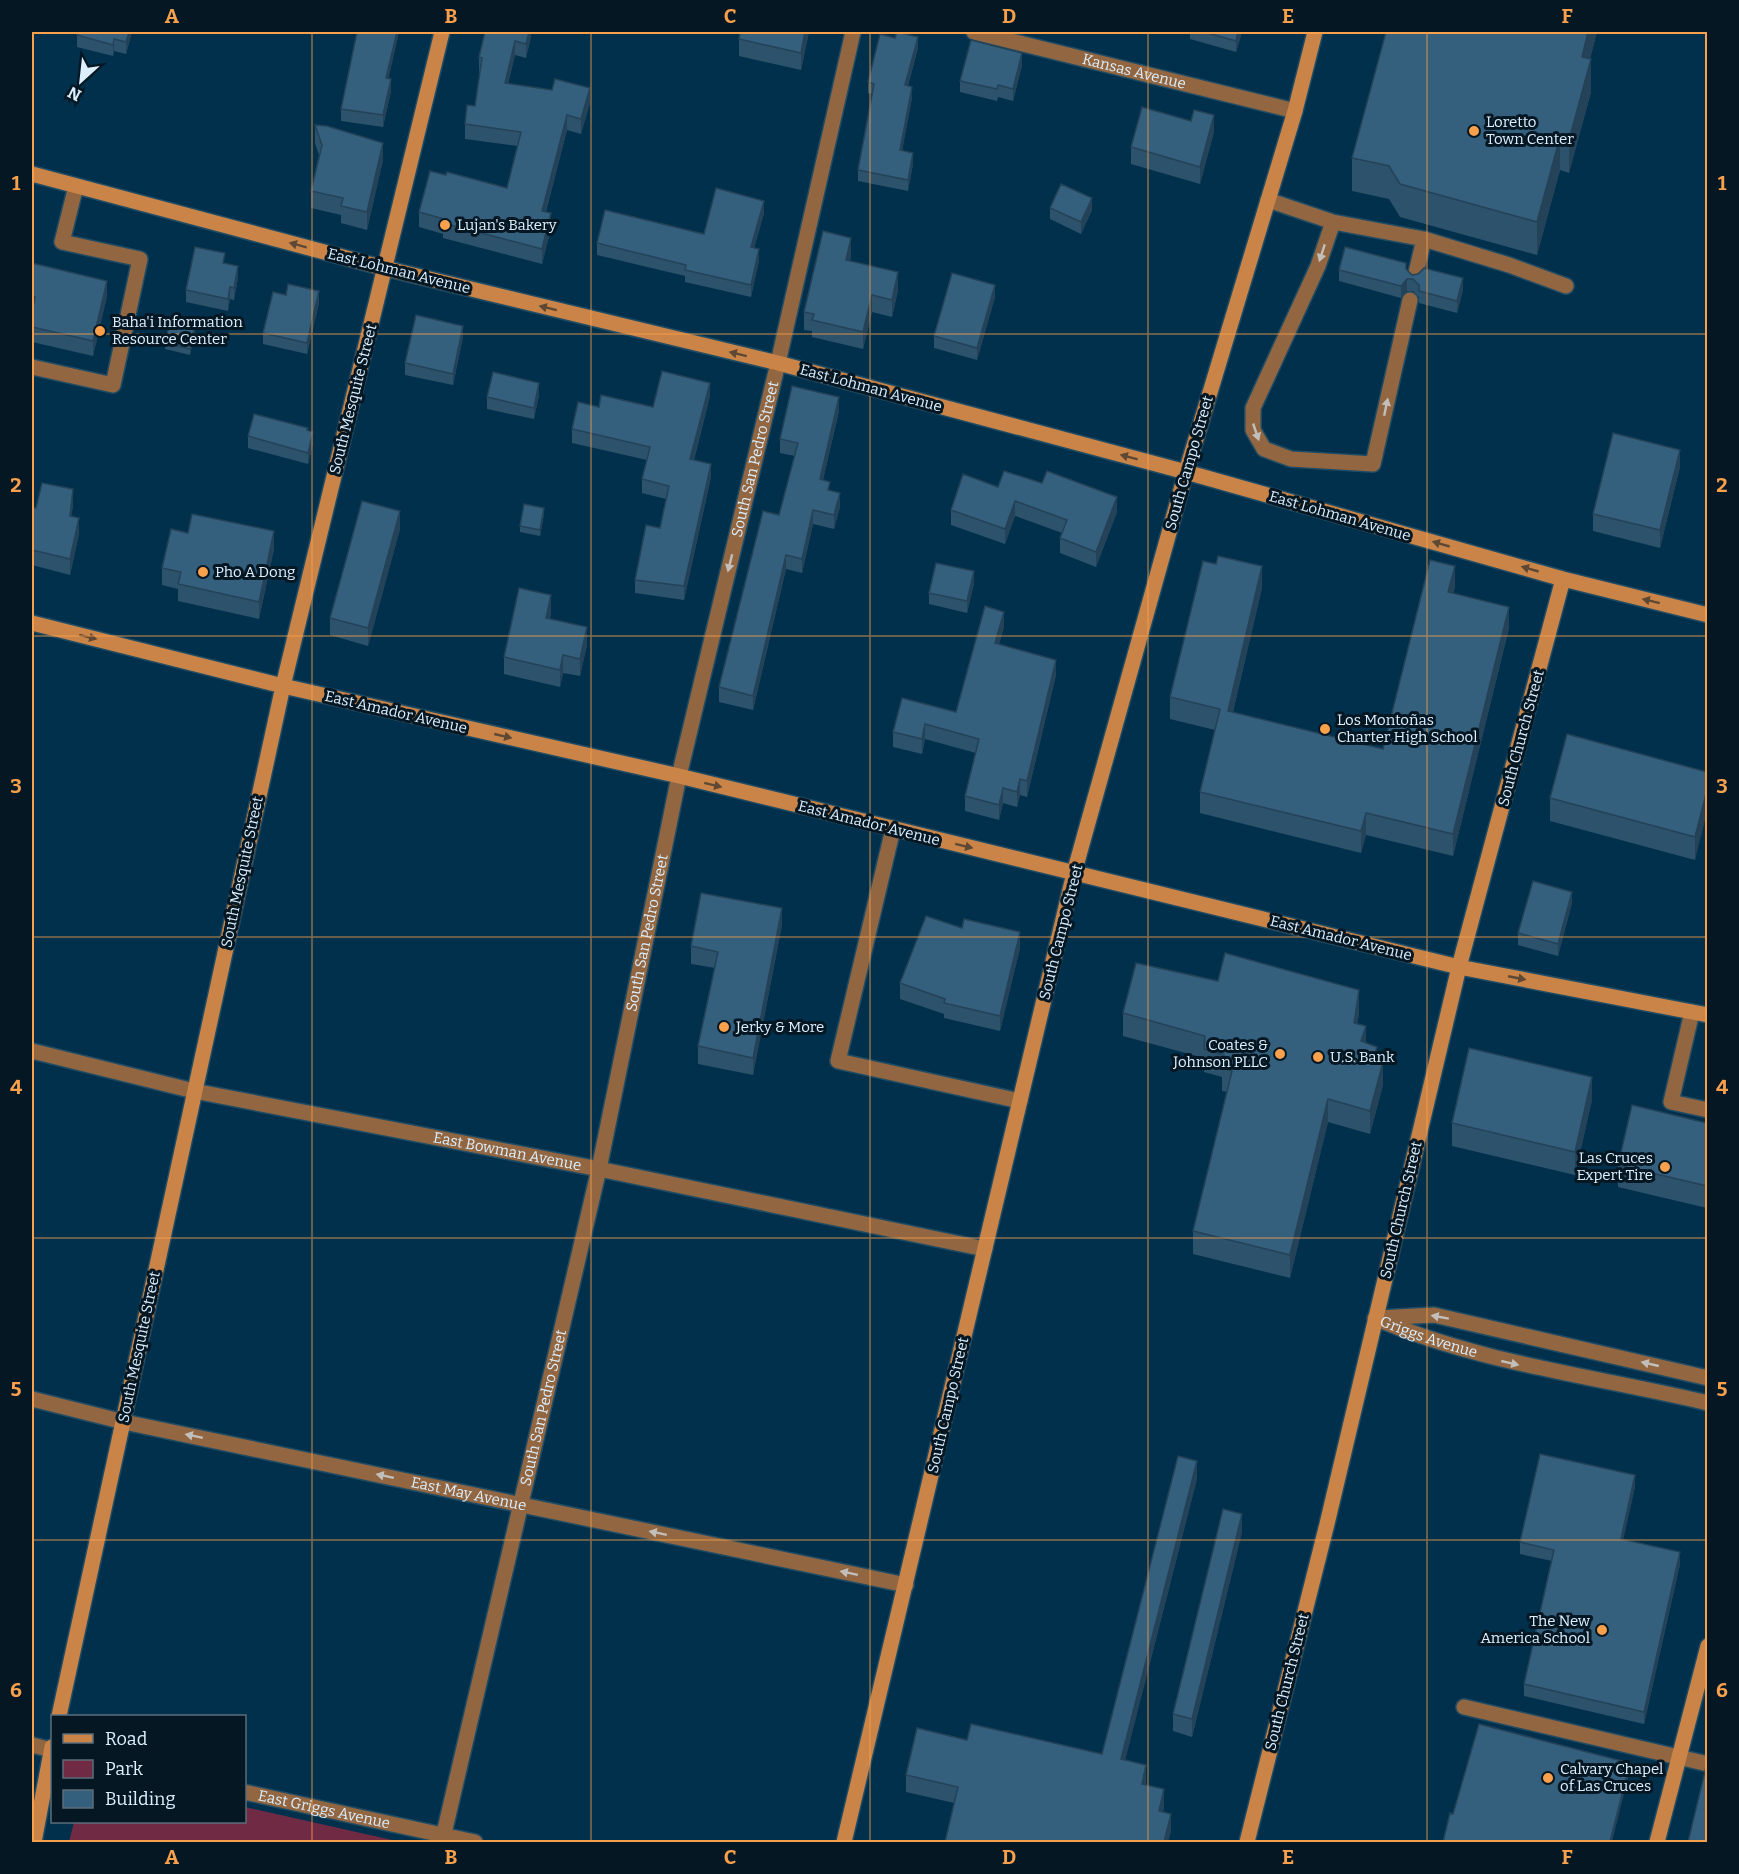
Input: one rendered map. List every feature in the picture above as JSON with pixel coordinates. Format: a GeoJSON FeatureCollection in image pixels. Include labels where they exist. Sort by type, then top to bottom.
{"type":"FeatureCollection","features":[{"type":"Feature","properties":{"kind":"street","name":"South Mesquite Street"},"geometry":{"type":"LineString","coordinates":[[59,1715],[284,686],[442,32]]}},
{"type":"Feature","properties":{"kind":"street","name":"South San Pedro Street"},"geometry":{"type":"LineString","coordinates":[[443,1839],[523,1505],[599,1169],[679,777],[778,363],[853,32]]}},
{"type":"Feature","properties":{"kind":"street","name":"Kansas Avenue"},"geometry":{"type":"LineString","coordinates":[[974,32],[1295,111]]}},
{"type":"Feature","properties":{"kind":"street","name":"South Campo Street"},"geometry":{"type":"LineString","coordinates":[[844,1842],[1074,873],[1186,472],[1269,200],[1315,32]]}},
{"type":"Feature","properties":{"kind":"street","name":"East Lohman Avenue"},"geometry":{"type":"LineString","coordinates":[[32,174],[384,268],[778,363],[1186,472],[1563,579],[1707,615]]}},
{"type":"Feature","properties":{"kind":"street"},"geometry":{"type":"LineString","coordinates":[[32,367],[113,385],[140,260],[62,243],[76,186]]}},
{"type":"Feature","properties":{"kind":"street"},"geometry":{"type":"LineString","coordinates":[[1269,200],[1333,222],[1424,239],[1509,264],[1566,286]]}},
{"type":"Feature","properties":{"kind":"street"},"geometry":{"type":"LineString","coordinates":[[1333,222],[1318,266],[1253,408],[1253,430],[1264,449],[1291,459],[1373,464],[1410,300]]}},
{"type":"Feature","properties":{"kind":"street"},"geometry":{"type":"LineString","coordinates":[[1415,277],[1424,239]]}},
{"type":"Feature","properties":{"kind":"street","name":"South Church Street"},"geometry":{"type":"LineString","coordinates":[[1247,1842],[1459,967],[1563,579]]}},
{"type":"Feature","properties":{"kind":"street","name":"East Amador Avenue"},"geometry":{"type":"LineString","coordinates":[[32,623],[284,686],[679,777],[1459,967],[1707,1016]]}},
{"type":"Feature","properties":{"kind":"street"},"geometry":{"type":"LineString","coordinates":[[892,829],[838,1061],[1020,1101]]}},
{"type":"Feature","properties":{"kind":"street"},"geometry":{"type":"LineString","coordinates":[[1692,1012],[1671,1102],[1707,1110]]}},
{"type":"Feature","properties":{"kind":"street","name":"East Bowman Avenue"},"geometry":{"type":"LineString","coordinates":[[32,1051],[194,1091],[599,1169],[985,1249]]}},
{"type":"Feature","properties":{"kind":"street","name":"Griggs Avenue"},"geometry":{"type":"LineString","coordinates":[[1375,1318],[1434,1315],[1707,1378]]}},
{"type":"Feature","properties":{"kind":"street","name":"Griggs Avenue"},"geometry":{"type":"LineString","coordinates":[[1375,1318],[1423,1338],[1484,1356],[1707,1403]]}},
{"type":"Feature","properties":{"kind":"street","name":"East May Avenue"},"geometry":{"type":"LineString","coordinates":[[32,1399],[123,1422],[906,1585]]}},
{"type":"Feature","properties":{"kind":"street"},"geometry":{"type":"LineString","coordinates":[[1657,1842],[1707,1646]]}},
{"type":"Feature","properties":{"kind":"street"},"geometry":{"type":"LineString","coordinates":[[1464,1707],[1707,1764]]}},
{"type":"Feature","properties":{"kind":"street"},"geometry":{"type":"LineString","coordinates":[[32,1745],[51,1749]]}},
{"type":"Feature","properties":{"kind":"street"},"geometry":{"type":"LineString","coordinates":[[34,1842],[51,1754]]}},
{"type":"Feature","properties":{"kind":"street","name":"East Griggs Avenue"},"geometry":{"type":"LineString","coordinates":[[246,1792],[443,1839],[475,1842]]}},
{"type":"Feature","properties":{"kind":"green space"},"geometry":{"type":"Polygon","coordinates":[[[246,1807],[401,1842],[69,1842],[74,1823],[246,1823],[246,1807]]]}},
{"type":"Feature","properties":{"kind":"building"},"geometry":{"type":"Polygon","coordinates":[[[78,32],[129,32],[126,42],[114,39],[113,45],[77,35],[78,32]]]}},
{"type":"Feature","properties":{"kind":"building"},"geometry":{"type":"Polygon","coordinates":[[[357,32],[397,32],[386,78],[391,79],[383,115],[341,109],[357,32]]]}},
{"type":"Feature","properties":{"kind":"building"},"geometry":{"type":"Polygon","coordinates":[[[485,32],[529,32],[526,44],[515,41],[505,83],[552,90],[555,79],[590,88],[581,119],[567,115],[542,211],[551,213],[542,249],[443,223],[444,219],[419,212],[430,171],[446,175],[447,172],[507,188],[521,132],[465,124],[467,105],[475,106],[482,58],[479,57],[485,32]]]}},
{"type":"Feature","properties":{"kind":"building"},"geometry":{"type":"Polygon","coordinates":[[[740,32],[805,32],[801,53],[739,39],[740,32]]]}},
{"type":"Feature","properties":{"kind":"building"},"geometry":{"type":"Polygon","coordinates":[[[897,32],[918,37],[905,85],[912,87],[900,150],[913,153],[908,180],[858,170],[874,84],[868,82],[880,34],[895,38],[897,32]]]}},
{"type":"Feature","properties":{"kind":"building"},"geometry":{"type":"Polygon","coordinates":[[[1204,32],[1238,32],[1236,41],[1204,32]]]}},
{"type":"Feature","properties":{"kind":"building","name":"Loretto Town Center"},"geometry":{"type":"Polygon","coordinates":[[[1386,32],[1588,32],[1582,57],[1591,59],[1569,140],[1560,137],[1537,222],[1400,184],[1389,166],[1352,158],[1386,32]]]}},
{"type":"Feature","properties":{"kind":"building"},"geometry":{"type":"Polygon","coordinates":[[[971,40],[1022,53],[1013,89],[998,85],[997,89],[960,81],[971,40]]]}},
{"type":"Feature","properties":{"kind":"building"},"geometry":{"type":"Polygon","coordinates":[[[1142,107],[1191,121],[1194,110],[1214,115],[1200,167],[1131,147],[1142,107]]]}},
{"type":"Feature","properties":{"kind":"building"},"geometry":{"type":"Polygon","coordinates":[[[315,125],[327,126],[383,143],[367,212],[341,206],[343,198],[311,191],[322,145],[315,125]]]}},
{"type":"Feature","properties":{"kind":"building"},"geometry":{"type":"Polygon","coordinates":[[[1061,184],[1092,198],[1081,222],[1050,208],[1061,184]]]}},
{"type":"Feature","properties":{"kind":"building"},"geometry":{"type":"Polygon","coordinates":[[[716,188],[764,201],[751,247],[759,249],[751,285],[685,270],[686,265],[597,243],[605,210],[704,234],[716,188]]]}},
{"type":"Feature","properties":{"kind":"building"},"geometry":{"type":"Polygon","coordinates":[[[823,231],[851,238],[846,260],[898,272],[892,300],[872,295],[863,332],[812,320],[814,314],[804,312],[823,231]]]}},
{"type":"Feature","properties":{"kind":"building"},"geometry":{"type":"Polygon","coordinates":[[[195,247],[225,253],[223,263],[238,266],[234,288],[230,287],[228,299],[186,290],[195,247]]]}},
{"type":"Feature","properties":{"kind":"building"},"geometry":{"type":"Polygon","coordinates":[[[1345,247],[1406,263],[1406,269],[1412,275],[1418,274],[1424,268],[1463,278],[1457,301],[1419,291],[1419,285],[1413,279],[1407,279],[1401,286],[1339,270],[1345,247]]]}},
{"type":"Feature","properties":{"kind":"building"},"geometry":{"type":"Polygon","coordinates":[[[32,263],[107,281],[93,341],[32,327],[35,297],[32,296],[32,263]]]}},
{"type":"Feature","properties":{"kind":"building"},"geometry":{"type":"Polygon","coordinates":[[[952,273],[995,285],[977,348],[934,336],[952,273]]]}},
{"type":"Feature","properties":{"kind":"building"},"geometry":{"type":"Polygon","coordinates":[[[288,284],[319,291],[307,343],[263,333],[273,292],[286,295],[288,284]]]}},
{"type":"Feature","properties":{"kind":"building"},"geometry":{"type":"Polygon","coordinates":[[[416,315],[463,326],[453,374],[405,363],[416,315]]]}},
{"type":"Feature","properties":{"kind":"building"},"geometry":{"type":"Polygon","coordinates":[[[170,320],[195,325],[190,349],[165,343],[170,320]]]}},
{"type":"Feature","properties":{"kind":"building"},"geometry":{"type":"Polygon","coordinates":[[[662,371],[710,383],[690,459],[711,464],[684,586],[635,580],[646,525],[660,528],[669,486],[642,479],[650,447],[572,429],[578,402],[599,407],[601,395],[653,407],[662,371]]]}},
{"type":"Feature","properties":{"kind":"building"},"geometry":{"type":"Polygon","coordinates":[[[493,372],[539,383],[534,408],[487,397],[493,372]]]}},
{"type":"Feature","properties":{"kind":"building"},"geometry":{"type":"Polygon","coordinates":[[[792,386],[839,397],[820,479],[830,482],[828,490],[840,493],[834,515],[813,510],[802,559],[786,555],[753,696],[719,687],[763,511],[779,515],[798,443],[780,439],[792,386]]]}},
{"type":"Feature","properties":{"kind":"building"},"geometry":{"type":"Polygon","coordinates":[[[254,414],[308,428],[307,430],[313,432],[308,453],[248,436],[254,414]]]}},
{"type":"Feature","properties":{"kind":"building"},"geometry":{"type":"Polygon","coordinates":[[[1613,433],[1680,450],[1660,530],[1593,514],[1613,433]]]}},
{"type":"Feature","properties":{"kind":"building"},"geometry":{"type":"Polygon","coordinates":[[[1004,471],[1042,483],[1047,471],[1117,497],[1096,552],[1060,538],[1067,520],[1015,501],[1005,529],[951,510],[963,474],[998,487],[1004,471]]]}},
{"type":"Feature","properties":{"kind":"building"},"geometry":{"type":"Polygon","coordinates":[[[42,483],[73,489],[70,516],[79,518],[70,559],[32,550],[32,507],[36,508],[42,483]]]}},
{"type":"Feature","properties":{"kind":"building"},"geometry":{"type":"Polygon","coordinates":[[[362,501],[400,511],[368,628],[330,618],[362,501]]]}},
{"type":"Feature","properties":{"kind":"building"},"geometry":{"type":"Polygon","coordinates":[[[524,504],[544,508],[540,530],[520,526],[524,504]]]}},
{"type":"Feature","properties":{"kind":"building"},"geometry":{"type":"Polygon","coordinates":[[[192,514],[274,531],[259,602],[178,584],[181,572],[162,568],[171,529],[188,533],[192,514]]]}},
{"type":"Feature","properties":{"kind":"building"},"geometry":{"type":"Polygon","coordinates":[[[1218,556],[1262,566],[1228,711],[1383,749],[1430,560],[1455,566],[1448,592],[1509,607],[1453,834],[1366,813],[1361,831],[1200,792],[1220,709],[1170,697],[1203,561],[1216,564],[1218,556]]]}},
{"type":"Feature","properties":{"kind":"building"},"geometry":{"type":"Polygon","coordinates":[[[936,563],[974,571],[967,601],[929,593],[936,563]]]}},
{"type":"Feature","properties":{"kind":"building"},"geometry":{"type":"Polygon","coordinates":[[[519,588],[551,595],[546,618],[587,627],[580,659],[563,655],[560,670],[504,657],[519,588]]]}},
{"type":"Feature","properties":{"kind":"building"},"geometry":{"type":"Polygon","coordinates":[[[985,606],[1004,612],[995,643],[1056,660],[1027,781],[1020,779],[1017,792],[1003,788],[999,805],[965,796],[979,739],[925,724],[922,739],[893,732],[902,698],[956,712],[985,606]]]}},
{"type":"Feature","properties":{"kind":"building"},"geometry":{"type":"Polygon","coordinates":[[[1567,734],[1707,772],[1707,790],[1695,837],[1550,798],[1567,734]]]}},
{"type":"Feature","properties":{"kind":"building"},"geometry":{"type":"Polygon","coordinates":[[[1533,881],[1572,892],[1558,944],[1518,933],[1533,881]]]}},
{"type":"Feature","properties":{"kind":"building"},"geometry":{"type":"Polygon","coordinates":[[[701,893],[782,908],[753,1058],[698,1046],[718,952],[691,946],[701,893]]]}},
{"type":"Feature","properties":{"kind":"building"},"geometry":{"type":"Polygon","coordinates":[[[926,916],[962,928],[964,919],[1020,932],[1000,1016],[944,1003],[945,999],[900,983],[926,916]]]}},
{"type":"Feature","properties":{"kind":"building"},"geometry":{"type":"Polygon","coordinates":[[[1225,953],[1359,990],[1354,1023],[1366,1026],[1361,1041],[1377,1047],[1373,1060],[1383,1062],[1370,1111],[1328,1099],[1290,1255],[1193,1231],[1232,1071],[1222,1068],[1224,1055],[1204,1049],[1205,1036],[1123,1013],[1136,963],[1218,981],[1225,953]]]}},
{"type":"Feature","properties":{"kind":"building"},"geometry":{"type":"Polygon","coordinates":[[[1469,1048],[1592,1077],[1575,1152],[1452,1123],[1469,1048]]]}},
{"type":"Feature","properties":{"kind":"building","name":"Las Cruces Expert Tire"},"geometry":{"type":"Polygon","coordinates":[[[1632,1105],[1707,1123],[1707,1186],[1618,1165],[1632,1105]]]}},
{"type":"Feature","properties":{"kind":"building","name":"The New America School"},"geometry":{"type":"Polygon","coordinates":[[[1540,1454],[1635,1475],[1621,1539],[1680,1552],[1644,1712],[1524,1684],[1554,1550],[1520,1542],[1540,1454]]]}},
{"type":"Feature","properties":{"kind":"building"},"geometry":{"type":"Polygon","coordinates":[[[1178,1456],[1197,1461],[1121,1759],[1146,1765],[1142,1784],[1164,1789],[1159,1811],[1171,1814],[1164,1842],[945,1842],[958,1787],[906,1775],[917,1728],[967,1740],[971,1724],[1102,1754],[1178,1456]]]}},
{"type":"Feature","properties":{"kind":"building"},"geometry":{"type":"Polygon","coordinates":[[[1223,1509],[1242,1514],[1192,1719],[1173,1714],[1223,1509]]]}},
{"type":"Feature","properties":{"kind":"building"},"geometry":{"type":"Polygon","coordinates":[[[1479,1724],[1630,1763],[1610,1842],[1443,1842],[1479,1724]]]}},
{"type":"Feature","properties":{"kind":"building"},"geometry":{"type":"Polygon","coordinates":[[[1707,1763],[1707,1842],[1688,1842],[1707,1763]]]}},
{"type":"Feature","properties":{"kind":"place","name":"Loretto Town Center"},"geometry":{"type":"Point","coordinates":[1474,131]}},
{"type":"Feature","properties":{"kind":"place","name":"Lujan's Bakery"},"geometry":{"type":"Point","coordinates":[445,225]}},
{"type":"Feature","properties":{"kind":"place","name":"Baha'i Information Resource Center"},"geometry":{"type":"Point","coordinates":[100,331]}},
{"type":"Feature","properties":{"kind":"place","name":"Pho A Dong"},"geometry":{"type":"Point","coordinates":[203,572]}},
{"type":"Feature","properties":{"kind":"place","name":"Los Montoñas Charter High School"},"geometry":{"type":"Point","coordinates":[1325,729]}},
{"type":"Feature","properties":{"kind":"place","name":"Jerky & More"},"geometry":{"type":"Point","coordinates":[724,1027]}},
{"type":"Feature","properties":{"kind":"place","name":"Coates & Johnson PLLC"},"geometry":{"type":"Point","coordinates":[1280,1054]}},
{"type":"Feature","properties":{"kind":"place","name":"U.S. Bank"},"geometry":{"type":"Point","coordinates":[1318,1057]}},
{"type":"Feature","properties":{"kind":"place","name":"Las Cruces Expert Tire"},"geometry":{"type":"Point","coordinates":[1665,1167]}},
{"type":"Feature","properties":{"kind":"place","name":"The New America School"},"geometry":{"type":"Point","coordinates":[1602,1630]}},
{"type":"Feature","properties":{"kind":"place","name":"Calvary Chapel of Las Cruces"},"geometry":{"type":"Point","coordinates":[1548,1778]}}]}
